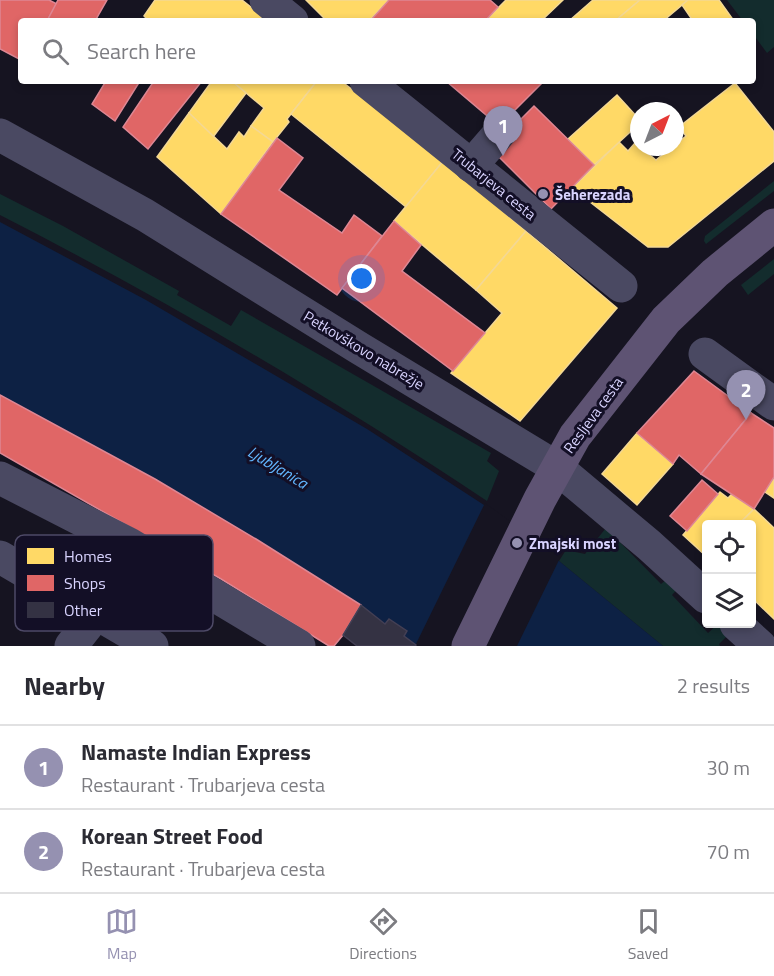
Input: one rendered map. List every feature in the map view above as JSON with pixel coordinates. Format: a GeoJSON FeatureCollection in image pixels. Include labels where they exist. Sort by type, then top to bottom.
{"type":"FeatureCollection","features":[{"type":"Feature","properties":{"kind":"main road","name":"Resljeva cesta"},"geometry":{"type":"LineString","coordinates":[[468,646],[556,467],[574,436],[666,320],[715,273],[774,225]]}},
{"type":"Feature","properties":{"kind":"street"},"geometry":{"type":"LineString","coordinates":[[266,0],[288,18]]}},
{"type":"Feature","properties":{"kind":"street","name":"Trubarjeva cesta"},"geometry":{"type":"LineString","coordinates":[[370,84],[621,286]]}},
{"type":"Feature","properties":{"kind":"street"},"geometry":{"type":"LineString","coordinates":[[471,166],[503,129]]}},
{"type":"Feature","properties":{"kind":"street","name":"Petkovškovo nabrežje"},"geometry":{"type":"LineString","coordinates":[[0,135],[145,215],[556,467],[635,533],[702,593]]}},
{"type":"Feature","properties":{"kind":"street"},"geometry":{"type":"LineString","coordinates":[[705,354],[774,404]]}},
{"type":"Feature","properties":{"kind":"street"},"geometry":{"type":"LineString","coordinates":[[0,478],[111,535]]}},
{"type":"Feature","properties":{"kind":"street"},"geometry":{"type":"LineString","coordinates":[[0,557],[15,566]]}},
{"type":"Feature","properties":{"kind":"street"},"geometry":{"type":"LineString","coordinates":[[213,594],[299,646]]}},
{"type":"Feature","properties":{"kind":"street"},"geometry":{"type":"LineString","coordinates":[[740,628],[760,646]]}},
{"type":"Feature","properties":{"kind":"street"},"geometry":{"type":"LineString","coordinates":[[71,646],[83,631]]}},
{"type":"Feature","properties":{"kind":"street"},"geometry":{"type":"LineString","coordinates":[[127,631],[152,646]]}},
{"type":"Feature","properties":{"kind":"green space"},"geometry":{"type":"Polygon","coordinates":[[[727,0],[774,0],[774,47],[767,53],[756,38],[756,18],[741,18],[727,0]]]}},
{"type":"Feature","properties":{"kind":"green space"},"geometry":{"type":"Polygon","coordinates":[[[774,181],[774,191],[706,244],[705,236],[774,181]]]}},
{"type":"Feature","properties":{"kind":"green space"},"geometry":{"type":"Polygon","coordinates":[[[0,194],[63,226],[179,291],[177,295],[231,326],[241,310],[491,453],[487,461],[499,471],[487,501],[309,387],[248,351],[125,281],[0,215],[0,194]]]}},
{"type":"Feature","properties":{"kind":"green space"},"geometry":{"type":"Polygon","coordinates":[[[774,259],[774,274],[748,295],[741,285],[774,259]]]}},
{"type":"Feature","properties":{"kind":"green space"},"geometry":{"type":"Polygon","coordinates":[[[606,528],[661,584],[671,576],[681,585],[672,595],[708,633],[714,628],[729,628],[732,631],[719,644],[720,646],[663,646],[559,561],[566,550],[585,554],[606,528]]]}},
{"type":"Feature","properties":{"kind":"water","name":"Ljubljanica"},"geometry":{"type":"Polygon","coordinates":[[[0,222],[146,300],[367,429],[484,505],[559,561],[663,646],[418,646],[404,636],[407,631],[389,619],[385,624],[361,605],[155,479],[0,395],[0,222]]]}},
{"type":"Feature","properties":{"kind":"pier","name":"Zmajski most"},"geometry":{"type":"Polygon","coordinates":[[[485,503],[560,558],[517,646],[415,646],[485,503]]]}},
{"type":"Feature","properties":{"kind":"building: Homes"},"geometry":{"type":"Polygon","coordinates":[[[155,0],[242,0],[262,16],[261,18],[146,18],[144,16],[155,0]]]}},
{"type":"Feature","properties":{"kind":"building: Homes"},"geometry":{"type":"Polygon","coordinates":[[[306,0],[389,0],[372,18],[324,18],[306,0]]]}},
{"type":"Feature","properties":{"kind":"building: Homes"},"geometry":{"type":"Polygon","coordinates":[[[506,0],[563,0],[544,18],[488,18],[506,0]]]}},
{"type":"Feature","properties":{"kind":"building: Homes"},"geometry":{"type":"Polygon","coordinates":[[[593,0],[640,0],[619,18],[572,18],[593,0]]]}},
{"type":"Feature","properties":{"kind":"building: Homes"},"geometry":{"type":"Polygon","coordinates":[[[640,0],[688,0],[667,18],[619,18],[640,0]]]}},
{"type":"Feature","properties":{"kind":"building: Homes"},"geometry":{"type":"Polygon","coordinates":[[[688,0],[719,0],[732,18],[691,18],[682,5],[688,0]]]}},
{"type":"Feature","properties":{"kind":"building: Homes"},"geometry":{"type":"Polygon","coordinates":[[[210,84],[236,84],[246,93],[213,137],[189,113],[210,84]]]}},
{"type":"Feature","properties":{"kind":"building: Homes"},"geometry":{"type":"Polygon","coordinates":[[[236,84],[315,84],[287,119],[289,122],[273,142],[251,126],[264,108],[236,84]]]}},
{"type":"Feature","properties":{"kind":"building: Homes"},"geometry":{"type":"Polygon","coordinates":[[[315,84],[345,84],[444,160],[406,207],[291,114],[315,84]]]}},
{"type":"Feature","properties":{"kind":"building: Homes"},"geometry":{"type":"Polygon","coordinates":[[[736,84],[774,132],[774,161],[668,247],[648,247],[572,188],[619,142],[628,151],[630,149],[630,156],[651,156],[656,160],[661,156],[684,156],[684,138],[686,136],[684,123],[736,84]]]}},
{"type":"Feature","properties":{"kind":"building: Homes"},"geometry":{"type":"Polygon","coordinates":[[[617,95],[630,109],[630,132],[594,165],[568,139],[617,95]]]}},
{"type":"Feature","properties":{"kind":"building: Homes"},"geometry":{"type":"Polygon","coordinates":[[[189,113],[227,149],[239,132],[244,137],[251,126],[273,142],[221,214],[157,157],[189,113]]]}},
{"type":"Feature","properties":{"kind":"building: Homes"},"geometry":{"type":"Polygon","coordinates":[[[444,160],[526,231],[476,290],[394,221],[444,160]]]}},
{"type":"Feature","properties":{"kind":"building: Homes"},"geometry":{"type":"Polygon","coordinates":[[[526,231],[617,308],[520,421],[451,373],[502,313],[476,290],[526,231]]]}},
{"type":"Feature","properties":{"kind":"building: Homes"},"geometry":{"type":"Polygon","coordinates":[[[637,433],[673,464],[637,505],[602,474],[637,433]]]}},
{"type":"Feature","properties":{"kind":"building: Homes"},"geometry":{"type":"Polygon","coordinates":[[[774,477],[774,498],[765,492],[774,477]]]}},
{"type":"Feature","properties":{"kind":"building: Homes"},"geometry":{"type":"Polygon","coordinates":[[[720,492],[728,498],[732,494],[754,509],[743,520],[702,520],[702,552],[683,535],[720,492]]]}},
{"type":"Feature","properties":{"kind":"building: Homes"},"geometry":{"type":"Polygon","coordinates":[[[754,509],[774,528],[774,619],[756,602],[756,520],[743,520],[754,509]]]}},
{"type":"Feature","properties":{"kind":"building: Shops"},"geometry":{"type":"Polygon","coordinates":[[[0,0],[49,0],[57,4],[49,18],[18,18],[18,58],[0,49],[0,0]]]}},
{"type":"Feature","properties":{"kind":"building: Shops"},"geometry":{"type":"Polygon","coordinates":[[[58,0],[107,0],[97,18],[49,18],[58,0]]]}},
{"type":"Feature","properties":{"kind":"building: Shops"},"geometry":{"type":"Polygon","coordinates":[[[389,0],[490,0],[498,7],[488,18],[373,18],[389,0]]]}},
{"type":"Feature","properties":{"kind":"building: Shops"},"geometry":{"type":"Polygon","coordinates":[[[104,84],[138,84],[115,121],[92,104],[104,84]]]}},
{"type":"Feature","properties":{"kind":"building: Shops"},"geometry":{"type":"Polygon","coordinates":[[[152,84],[200,84],[148,149],[123,127],[152,84]]]}},
{"type":"Feature","properties":{"kind":"building: Shops"},"geometry":{"type":"Polygon","coordinates":[[[450,84],[541,84],[499,126],[450,84]]]}},
{"type":"Feature","properties":{"kind":"building: Shops"},"geometry":{"type":"Polygon","coordinates":[[[534,106],[594,165],[551,209],[491,149],[534,106]]]}},
{"type":"Feature","properties":{"kind":"building: Shops"},"geometry":{"type":"Polygon","coordinates":[[[277,138],[303,158],[279,190],[342,233],[354,215],[382,236],[337,295],[221,214],[277,138]]]}},
{"type":"Feature","properties":{"kind":"building: Shops"},"geometry":{"type":"Polygon","coordinates":[[[394,221],[421,245],[402,271],[485,333],[453,371],[342,288],[394,221]]]}},
{"type":"Feature","properties":{"kind":"building: Shops"},"geometry":{"type":"Polygon","coordinates":[[[694,371],[751,413],[701,474],[679,455],[673,464],[637,433],[694,371]]]}},
{"type":"Feature","properties":{"kind":"building: Shops"},"geometry":{"type":"Polygon","coordinates":[[[0,395],[155,479],[361,605],[343,635],[334,646],[329,646],[213,574],[213,535],[144,535],[0,453],[0,395]]]}},
{"type":"Feature","properties":{"kind":"building: Shops"},"geometry":{"type":"Polygon","coordinates":[[[751,413],[774,428],[774,477],[754,509],[701,474],[751,413]]]}},
{"type":"Feature","properties":{"kind":"building: Shops"},"geometry":{"type":"Polygon","coordinates":[[[702,480],[718,494],[687,531],[670,516],[702,480]]]}},
{"type":"Feature","properties":{"kind":"building: Other"},"geometry":{"type":"Polygon","coordinates":[[[361,605],[385,624],[389,619],[407,631],[404,636],[416,645],[357,646],[343,635],[361,605]]]}},
{"type":"Feature","properties":{"kind":"place","name":"Namaste Indian Express"},"geometry":{"type":"Point","coordinates":[503,156]}},
{"type":"Feature","properties":{"kind":"place","name":"Šeherezada"},"geometry":{"type":"Point","coordinates":[543,194]}},
{"type":"Feature","properties":{"kind":"place","name":"Korean Street Food"},"geometry":{"type":"Point","coordinates":[746,420]}},
{"type":"Feature","properties":{"kind":"place","name":"Zmajski most"},"geometry":{"type":"Point","coordinates":[517,543]}}]}
